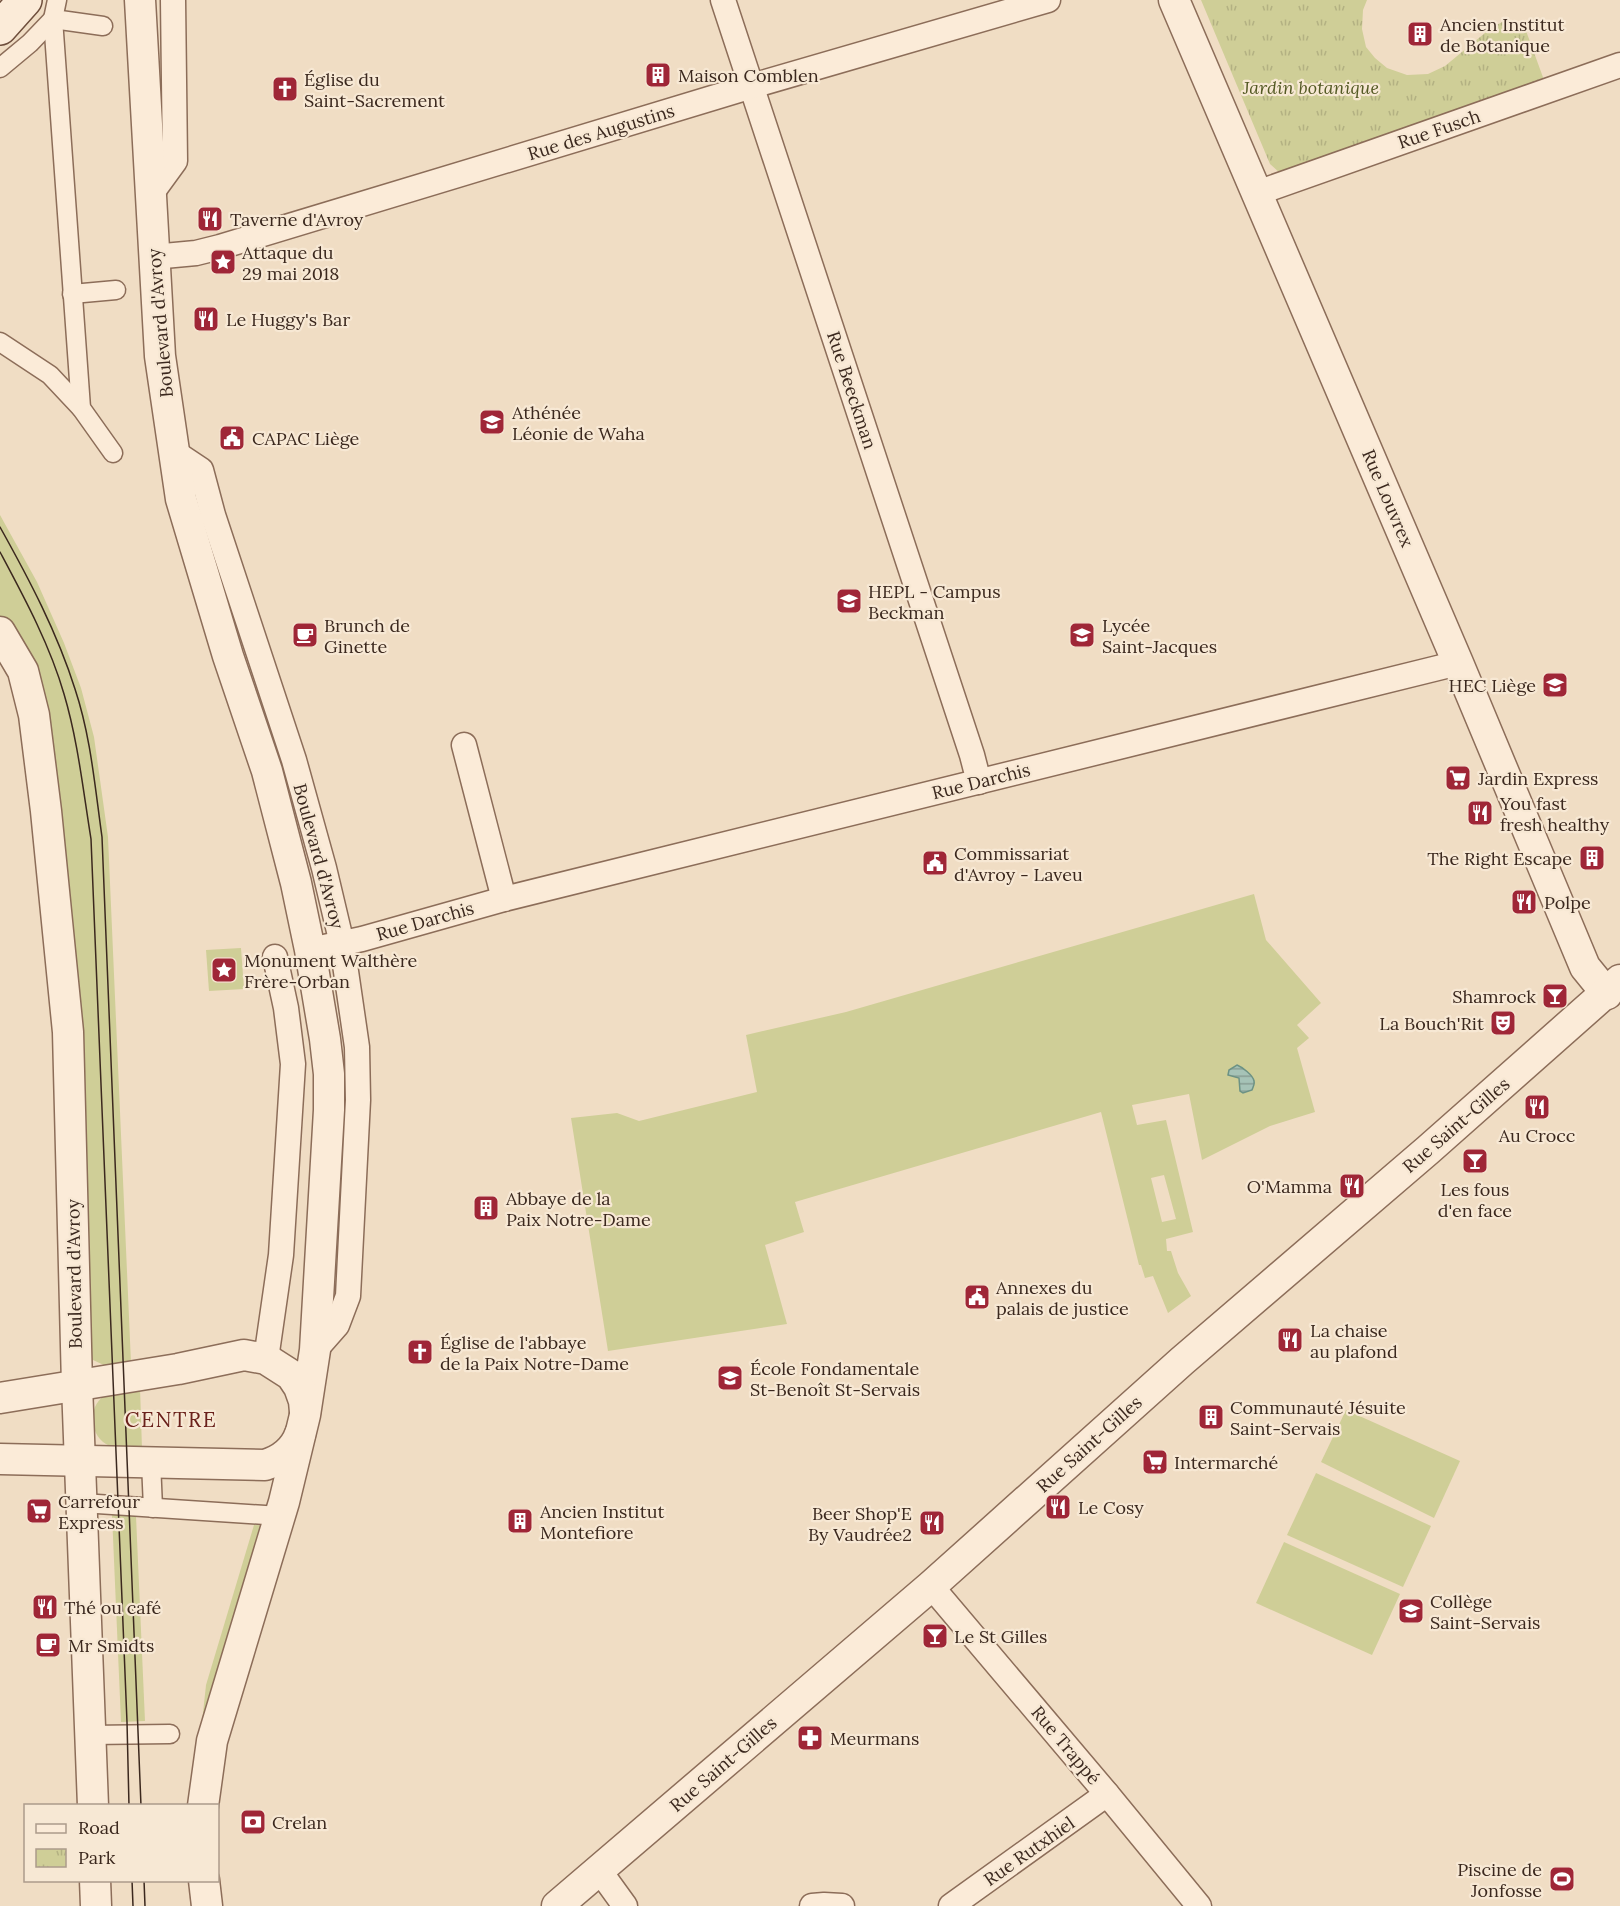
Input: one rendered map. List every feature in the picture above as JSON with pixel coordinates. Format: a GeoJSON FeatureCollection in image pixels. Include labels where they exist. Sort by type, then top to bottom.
{"type":"FeatureCollection","features":[{"type":"Feature","properties":{"kind":"street"},"geometry":{"type":"LineString","coordinates":[[57,0],[52,19],[81,408]]}},
{"type":"Feature","properties":{"kind":"street","name":"Boulevard d'Avroy"},"geometry":{"type":"LineString","coordinates":[[140,0],[160,356],[181,499],[228,656],[267,771],[296,883],[320,1004],[329,1074],[315,1350],[304,1421],[280,1516],[212,1742],[203,1804]]}},
{"type":"Feature","properties":{"kind":"street"},"geometry":{"type":"LineString","coordinates":[[151,194],[176,161],[173,0]]}},
{"type":"Feature","properties":{"kind":"street","name":"Rue Beeckman"},"geometry":{"type":"LineString","coordinates":[[723,0],[979,782]]}},
{"type":"Feature","properties":{"kind":"street","name":"Rue des Augustins"},"geometry":{"type":"LineString","coordinates":[[153,256],[196,253],[220,247],[752,86],[1048,0]]}},
{"type":"Feature","properties":{"kind":"street","name":"Rue Louvrex"},"geometry":{"type":"LineString","coordinates":[[1174,0],[1458,663],[1585,967],[1613,987]]}},
{"type":"Feature","properties":{"kind":"street"},"geometry":{"type":"LineString","coordinates":[[52,19],[103,26]]}},
{"type":"Feature","properties":{"kind":"street"},"geometry":{"type":"LineString","coordinates":[[0,68],[30,43],[52,19]]}},
{"type":"Feature","properties":{"kind":"street","name":"Rue Fusch"},"geometry":{"type":"LineString","coordinates":[[1257,193],[1620,65]]}},
{"type":"Feature","properties":{"kind":"street"},"geometry":{"type":"LineString","coordinates":[[72,294],[116,290]]}},
{"type":"Feature","properties":{"kind":"street"},"geometry":{"type":"LineString","coordinates":[[0,342],[50,375],[81,408],[113,453]]}},
{"type":"Feature","properties":{"kind":"street","name":"Boulevard d'Avroy"},"geometry":{"type":"LineString","coordinates":[[174,452],[201,470],[217,527],[294,760],[342,944],[357,1047],[358,1100],[348,1296],[337,1325],[315,1350]]}},
{"type":"Feature","properties":{"kind":"street","name":"Boulevard d'Avroy"},"geometry":{"type":"LineString","coordinates":[[0,632],[23,671],[34,715],[68,1032],[77,1385],[93,1804]]}},
{"type":"Feature","properties":{"kind":"street","name":"Rue Darchis"},"geometry":{"type":"LineString","coordinates":[[310,950],[342,944],[504,899],[1458,663]]}},
{"type":"Feature","properties":{"kind":"street"},"geometry":{"type":"LineString","coordinates":[[464,745],[504,899]]}},
{"type":"Feature","properties":{"kind":"street"},"geometry":{"type":"LineString","coordinates":[[266,1359],[281,1255],[293,1064],[286,1008],[275,957]]}},
{"type":"Feature","properties":{"kind":"street","name":"Rue Saint-Gilles"},"geometry":{"type":"LineString","coordinates":[[557,1906],[932,1586],[1191,1354],[1613,987]]}},
{"type":"Feature","properties":{"kind":"street","name":"Boulevard d'Avroy"},"geometry":{"type":"LineString","coordinates":[[77,1385],[178,1369],[244,1355],[266,1359],[291,1375],[304,1401],[304,1421],[297,1442],[278,1461],[265,1465],[80,1460]]}},
{"type":"Feature","properties":{"kind":"street"},"geometry":{"type":"LineString","coordinates":[[0,1398],[77,1385]]}},
{"type":"Feature","properties":{"kind":"street"},"geometry":{"type":"LineString","coordinates":[[0,1459],[80,1460]]}},
{"type":"Feature","properties":{"kind":"street"},"geometry":{"type":"LineString","coordinates":[[151,1462],[153,1508]]}},
{"type":"Feature","properties":{"kind":"street"},"geometry":{"type":"LineString","coordinates":[[82,1503],[280,1516]]}},
{"type":"Feature","properties":{"kind":"street","name":"Rue Trappé"},"geometry":{"type":"LineString","coordinates":[[932,1586],[1199,1906]]}},
{"type":"Feature","properties":{"kind":"street"},"geometry":{"type":"LineString","coordinates":[[90,1736],[170,1734]]}},
{"type":"Feature","properties":{"kind":"street","name":"Rue Rutxhiel"},"geometry":{"type":"LineString","coordinates":[[951,1906],[1107,1794]]}},
{"type":"Feature","properties":{"kind":"street"},"geometry":{"type":"LineString","coordinates":[[599,1870],[625,1906]]}},
{"type":"Feature","properties":{"kind":"street"},"geometry":{"type":"LineString","coordinates":[[95,1882],[96,1906]]}},
{"type":"Feature","properties":{"kind":"street"},"geometry":{"type":"LineString","coordinates":[[204,1882],[207,1906]]}},
{"type":"Feature","properties":{"kind":"street"},"geometry":{"type":"LineString","coordinates":[[812,1906],[842,1906]]}},
{"type":"Feature","properties":{"kind":"green space","name":"Jardin botanique"},"geometry":{"type":"Polygon","coordinates":[[[1201,0],[1367,0],[1363,10],[1362,29],[1366,47],[1387,68],[1407,75],[1428,74],[1445,66],[1491,28],[1504,21],[1517,23],[1525,28],[1544,80],[1280,173],[1270,164],[1201,0]]]}},
{"type":"Feature","properties":{"kind":"green space"},"geometry":{"type":"Polygon","coordinates":[[[0,515],[37,582],[81,688],[94,737],[108,837],[131,1363],[108,1367],[78,1353],[45,759],[0,625],[0,515]]]}},
{"type":"Feature","properties":{"kind":"green space"},"geometry":{"type":"Polygon","coordinates":[[[1254,894],[1266,940],[1321,1003],[1297,1025],[1309,1038],[1297,1048],[1315,1112],[1270,1126],[1202,1160],[1189,1094],[1132,1105],[1137,1125],[1166,1120],[1193,1232],[1166,1239],[1167,1251],[1171,1251],[1178,1273],[1191,1296],[1168,1313],[1153,1276],[1145,1278],[1141,1265],[1139,1265],[1101,1112],[795,1202],[804,1232],[765,1245],[787,1324],[608,1351],[571,1118],[617,1113],[639,1121],[757,1092],[746,1035],[846,1012],[1254,894]],[[1164,1175],[1151,1178],[1162,1222],[1176,1219],[1164,1175]]]}},
{"type":"Feature","properties":{"kind":"green space"},"geometry":{"type":"Polygon","coordinates":[[[241,948],[244,989],[209,991],[206,950],[241,948]]]}},
{"type":"Feature","properties":{"kind":"green space"},"geometry":{"type":"Polygon","coordinates":[[[140,1387],[142,1449],[119,1448],[106,1444],[100,1439],[93,1425],[94,1410],[97,1404],[108,1394],[140,1387]]]}},
{"type":"Feature","properties":{"kind":"green space"},"geometry":{"type":"Polygon","coordinates":[[[1346,1410],[1460,1461],[1434,1518],[1321,1462],[1346,1410]]]}},
{"type":"Feature","properties":{"kind":"green space"},"geometry":{"type":"Polygon","coordinates":[[[1316,1473],[1431,1526],[1403,1587],[1287,1535],[1316,1473]]]}},
{"type":"Feature","properties":{"kind":"green space"},"geometry":{"type":"Polygon","coordinates":[[[112,1514],[136,1516],[145,1721],[121,1722],[112,1514]]]}},
{"type":"Feature","properties":{"kind":"green space"},"geometry":{"type":"Polygon","coordinates":[[[254,1525],[276,1526],[193,1804],[206,1685],[254,1525]]]}},
{"type":"Feature","properties":{"kind":"green space"},"geometry":{"type":"Polygon","coordinates":[[[1284,1542],[1400,1594],[1372,1655],[1256,1603],[1284,1542]]]}},
{"type":"Feature","properties":{"kind":"shaded area"},"geometry":{"type":"Polygon","coordinates":[[[1237,1065],[1253,1079],[1252,1090],[1243,1093],[1240,1091],[1239,1078],[1228,1075],[1229,1070],[1237,1065]]]}},
{"type":"Feature","properties":{"kind":"tram line"},"geometry":{"type":"LineString","coordinates":[[0,527],[42,606],[75,689],[89,744],[102,837],[141,1804]]}},
{"type":"Feature","properties":{"kind":"tram line"},"geometry":{"type":"LineString","coordinates":[[0,552],[36,622],[64,694],[80,766],[91,839],[129,1804]]}},
{"type":"Feature","properties":{"kind":"tram line"},"geometry":{"type":"LineString","coordinates":[[132,1882],[133,1906]]}},
{"type":"Feature","properties":{"kind":"tram line"},"geometry":{"type":"LineString","coordinates":[[144,1882],[145,1906]]}},
{"type":"Feature","properties":{"kind":"place","name":"Ancien Institut de Botanique"},"geometry":{"type":"Point","coordinates":[1420,34]}},
{"type":"Feature","properties":{"kind":"place","name":"Maison Comblen"},"geometry":{"type":"Point","coordinates":[658,75]}},
{"type":"Feature","properties":{"kind":"place","name":"Église du Saint-Sacrement"},"geometry":{"type":"Point","coordinates":[285,89]}},
{"type":"Feature","properties":{"kind":"place","name":"Taverne d'Avroy"},"geometry":{"type":"Point","coordinates":[210,219]}},
{"type":"Feature","properties":{"kind":"place","name":"Attaque du 29 mai 2018"},"geometry":{"type":"Point","coordinates":[223,262]}},
{"type":"Feature","properties":{"kind":"place","name":"Le Huggy's Bar"},"geometry":{"type":"Point","coordinates":[206,319]}},
{"type":"Feature","properties":{"kind":"place","name":"Athénée Léonie de Waha"},"geometry":{"type":"Point","coordinates":[492,422]}},
{"type":"Feature","properties":{"kind":"place","name":"CAPAC Liège"},"geometry":{"type":"Point","coordinates":[232,438]}},
{"type":"Feature","properties":{"kind":"place","name":"HEPL - Campus Beckman"},"geometry":{"type":"Point","coordinates":[849,601]}},
{"type":"Feature","properties":{"kind":"place","name":"Brunch de Ginette"},"geometry":{"type":"Point","coordinates":[305,635]}},
{"type":"Feature","properties":{"kind":"place","name":"Lycée Saint-Jacques"},"geometry":{"type":"Point","coordinates":[1082,635]}},
{"type":"Feature","properties":{"kind":"place","name":"HEC Liège"},"geometry":{"type":"Point","coordinates":[1555,685]}},
{"type":"Feature","properties":{"kind":"place","name":"Jardin Express"},"geometry":{"type":"Point","coordinates":[1458,778]}},
{"type":"Feature","properties":{"kind":"place","name":"You fast fresh healthy"},"geometry":{"type":"Point","coordinates":[1480,813]}},
{"type":"Feature","properties":{"kind":"place","name":"The Right Escape"},"geometry":{"type":"Point","coordinates":[1592,858]}},
{"type":"Feature","properties":{"kind":"place","name":"Commissariat d'Avroy - Laveu"},"geometry":{"type":"Point","coordinates":[935,863]}},
{"type":"Feature","properties":{"kind":"place","name":"Polpe"},"geometry":{"type":"Point","coordinates":[1524,902]}},
{"type":"Feature","properties":{"kind":"place","name":"Monument Walthère Frère-Orban"},"geometry":{"type":"Point","coordinates":[224,970]}},
{"type":"Feature","properties":{"kind":"place","name":"Shamrock"},"geometry":{"type":"Point","coordinates":[1555,996]}},
{"type":"Feature","properties":{"kind":"place","name":"La Bouch'Rit"},"geometry":{"type":"Point","coordinates":[1503,1023]}},
{"type":"Feature","properties":{"kind":"place","name":"Au Crocc"},"geometry":{"type":"Point","coordinates":[1537,1107]}},
{"type":"Feature","properties":{"kind":"place","name":"Les fous d'en face"},"geometry":{"type":"Point","coordinates":[1475,1161]}},
{"type":"Feature","properties":{"kind":"place","name":"O'Mamma"},"geometry":{"type":"Point","coordinates":[1352,1186]}},
{"type":"Feature","properties":{"kind":"place","name":"Abbaye de la Paix Notre-Dame"},"geometry":{"type":"Point","coordinates":[486,1208]}},
{"type":"Feature","properties":{"kind":"place","name":"Annexes du palais de justice"},"geometry":{"type":"Point","coordinates":[977,1297]}},
{"type":"Feature","properties":{"kind":"place","name":"La chaise au plafond"},"geometry":{"type":"Point","coordinates":[1290,1340]}},
{"type":"Feature","properties":{"kind":"place","name":"Église de l'abbaye de la Paix Notre-Dame"},"geometry":{"type":"Point","coordinates":[420,1352]}},
{"type":"Feature","properties":{"kind":"place","name":"École Fondamentale St-Benoît St-Servais"},"geometry":{"type":"Point","coordinates":[730,1378]}},
{"type":"Feature","properties":{"kind":"place","name":"Communauté Jésuite Saint-Servais"},"geometry":{"type":"Point","coordinates":[1211,1417]}},
{"type":"Feature","properties":{"kind":"place","name":"Intermarché"},"geometry":{"type":"Point","coordinates":[1155,1462]}},
{"type":"Feature","properties":{"kind":"place","name":"Le Cosy"},"geometry":{"type":"Point","coordinates":[1058,1507]}},
{"type":"Feature","properties":{"kind":"place","name":"Carrefour Express"},"geometry":{"type":"Point","coordinates":[39,1511]}},
{"type":"Feature","properties":{"kind":"place","name":"Ancien Institut Montefiore"},"geometry":{"type":"Point","coordinates":[520,1521]}},
{"type":"Feature","properties":{"kind":"place","name":"Beer Shop'E By Vaudrée2"},"geometry":{"type":"Point","coordinates":[932,1523]}},
{"type":"Feature","properties":{"kind":"place","name":"Thé ou café"},"geometry":{"type":"Point","coordinates":[45,1607]}},
{"type":"Feature","properties":{"kind":"place","name":"Collège Saint-Servais"},"geometry":{"type":"Point","coordinates":[1411,1611]}},
{"type":"Feature","properties":{"kind":"place","name":"Le St Gilles"},"geometry":{"type":"Point","coordinates":[935,1636]}},
{"type":"Feature","properties":{"kind":"place","name":"Mr Smidts"},"geometry":{"type":"Point","coordinates":[48,1645]}},
{"type":"Feature","properties":{"kind":"place","name":"Meurmans"},"geometry":{"type":"Point","coordinates":[810,1738]}},
{"type":"Feature","properties":{"kind":"place","name":"Crelan"},"geometry":{"type":"Point","coordinates":[253,1822]}},
{"type":"Feature","properties":{"kind":"place","name":"Piscine de Jonfosse"},"geometry":{"type":"Point","coordinates":[1562,1879]}},
{"type":"Feature","properties":{"kind":"district","name":"CENTRE"},"geometry":{"type":"Point","coordinates":[171,1419]}}]}
